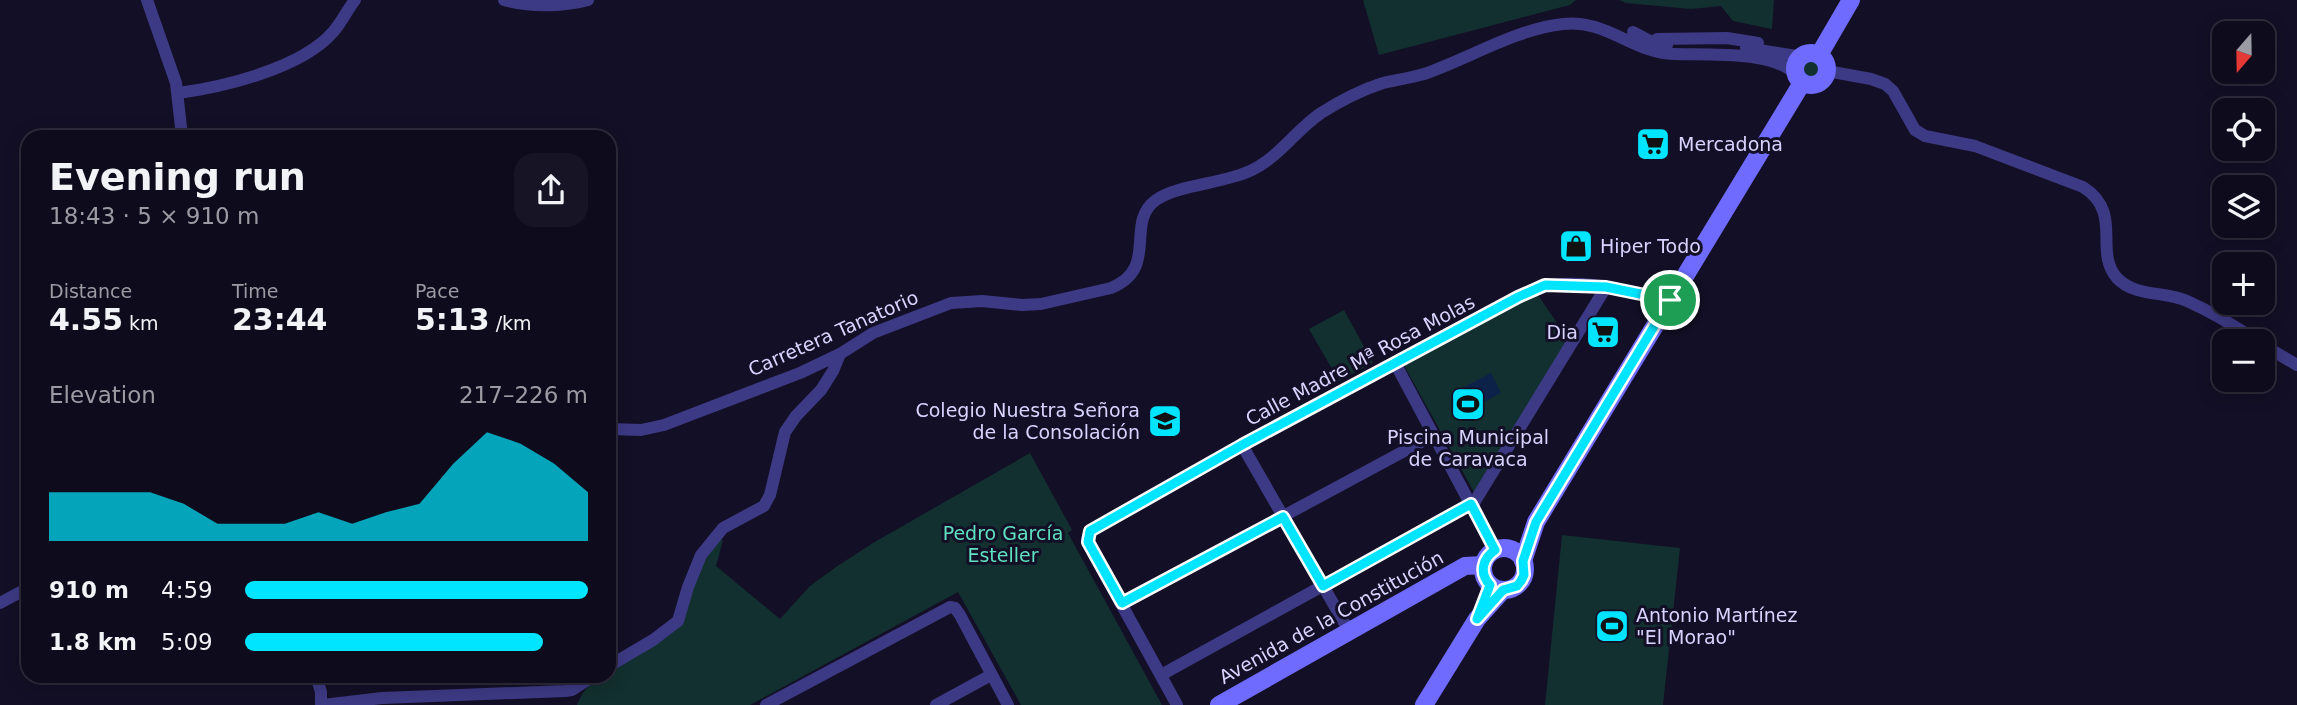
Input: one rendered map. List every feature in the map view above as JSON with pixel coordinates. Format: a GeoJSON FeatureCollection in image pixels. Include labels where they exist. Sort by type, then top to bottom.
{"type":"FeatureCollection","features":[{"type":"Feature","properties":{"kind":"main road"},"geometry":{"type":"LineString","coordinates":[[1509,553],[1524,575],[1517,586],[1497,588],[1484,576],[1483,565],[1486,559],[1509,553],[1536,522],[1799,79],[1795,66],[1817,60],[1851,0]]}},
{"type":"Feature","properties":{"kind":"main road"},"geometry":{"type":"LineString","coordinates":[[1799,79],[1816,85],[1824,80],[1817,60]]}},
{"type":"Feature","properties":{"kind":"main road","name":"Avenida de la Constitución"},"geometry":{"type":"LineString","coordinates":[[1219,705],[1465,566],[1483,565]]}},
{"type":"Feature","properties":{"kind":"main road"},"geometry":{"type":"LineString","coordinates":[[1424,705],[1497,588]]}},
{"type":"Feature","properties":{"kind":"street"},"geometry":{"type":"LineString","coordinates":[[147,0],[178,93],[181,130]]}},
{"type":"Feature","properties":{"kind":"street"},"geometry":{"type":"LineString","coordinates":[[178,93],[234,82],[302,54],[323,42],[333,32],[355,0]]}},
{"type":"Feature","properties":{"kind":"street"},"geometry":{"type":"LineString","coordinates":[[504,0],[566,5],[588,0]]}},
{"type":"Feature","properties":{"kind":"street","name":"Carretera Tanatorio"},"geometry":{"type":"LineString","coordinates":[[616,429],[641,430],[664,425],[800,373],[840,354],[873,333],[951,303],[982,301],[1023,306],[1041,304],[1122,284],[1130,278],[1139,259],[1142,225],[1146,213],[1157,200],[1252,170],[1272,157],[1310,121],[1346,98],[1376,86],[1423,74],[1548,27],[1564,24],[1633,32]]}},
{"type":"Feature","properties":{"kind":"street"},"geometry":{"type":"LineString","coordinates":[[1603,28],[1654,52],[1699,54]]}},
{"type":"Feature","properties":{"kind":"street"},"geometry":{"type":"LineString","coordinates":[[1633,32],[1663,39],[1740,39],[1779,52]]}},
{"type":"Feature","properties":{"kind":"street"},"geometry":{"type":"LineString","coordinates":[[1633,32],[1654,43],[1687,47],[1699,54],[1705,66],[1732,47],[1779,52],[1817,60],[1885,84],[1893,91],[1915,130],[1925,135],[1975,146],[2083,187],[2092,193],[2107,221],[2108,263],[2124,285],[2135,290],[2159,292],[2185,300],[2236,329]]}},
{"type":"Feature","properties":{"kind":"street"},"geometry":{"type":"LineString","coordinates":[[1717,55],[1758,58],[1792,71],[1799,79]]}},
{"type":"Feature","properties":{"kind":"street","name":"Calle Madre Mª Rosa Molas"},"geometry":{"type":"LineString","coordinates":[[1122,603],[1091,549],[1087,536],[1090,531],[1242,445],[1545,285],[1606,287],[1670,300]]}},
{"type":"Feature","properties":{"kind":"street"},"geometry":{"type":"LineString","coordinates":[[1161,675],[1472,505],[1606,287]]}},
{"type":"Feature","properties":{"kind":"street"},"geometry":{"type":"LineString","coordinates":[[2275,352],[2297,365]]}},
{"type":"Feature","properties":{"kind":"street"},"geometry":{"type":"LineString","coordinates":[[616,662],[653,640],[678,621],[701,555],[723,528],[764,506],[770,495],[785,432],[821,390],[840,354]]}},
{"type":"Feature","properties":{"kind":"street"},"geometry":{"type":"LineString","coordinates":[[1395,363],[1472,505],[1509,553]]}},
{"type":"Feature","properties":{"kind":"street"},"geometry":{"type":"LineString","coordinates":[[1177,705],[1122,603],[1434,435]]}},
{"type":"Feature","properties":{"kind":"street"},"geometry":{"type":"LineString","coordinates":[[1242,445],[1349,631]]}},
{"type":"Feature","properties":{"kind":"street"},"geometry":{"type":"LineString","coordinates":[[0,603],[21,591]]}},
{"type":"Feature","properties":{"kind":"street"},"geometry":{"type":"LineString","coordinates":[[770,704],[953,607],[960,615],[1008,705]]}},
{"type":"Feature","properties":{"kind":"street"},"geometry":{"type":"LineString","coordinates":[[936,705],[991,675]]}},
{"type":"Feature","properties":{"kind":"street"},"geometry":{"type":"LineString","coordinates":[[318,683],[322,701],[329,699],[351,705]]}},
{"type":"Feature","properties":{"kind":"street"},"geometry":{"type":"LineString","coordinates":[[337,702],[565,691],[582,683]]}},
{"type":"Feature","properties":{"kind":"green space"},"geometry":{"type":"Polygon","coordinates":[[[1363,0],[1576,0],[1570,5],[1379,55],[1363,0]]]}},
{"type":"Feature","properties":{"kind":"green space"},"geometry":{"type":"Polygon","coordinates":[[[1619,0],[1774,0],[1772,29],[1733,21],[1721,6],[1691,9],[1626,3],[1619,0]]]}},
{"type":"Feature","properties":{"kind":"green space"},"geometry":{"type":"Polygon","coordinates":[[[1812,56],[1821,60],[1825,69],[1821,78],[1812,82],[1803,78],[1799,69],[1803,60],[1812,56]]]}},
{"type":"Feature","properties":{"kind":"green space"},"geometry":{"type":"Polygon","coordinates":[[[1534,289],[1568,339],[1475,494],[1401,360],[1534,289]]]}},
{"type":"Feature","properties":{"kind":"green space"},"geometry":{"type":"Polygon","coordinates":[[[1344,310],[1373,363],[1339,381],[1309,329],[1344,310]]]}},
{"type":"Feature","properties":{"kind":"green space","name":"Pedro García Esteller"},"geometry":{"type":"Polygon","coordinates":[[[1030,453],[1072,530],[1068,533],[1162,705],[1021,705],[958,592],[750,705],[577,705],[591,683],[616,683],[616,667],[675,628],[698,571],[717,539],[723,540],[716,566],[780,619],[810,586],[873,543],[1030,453]]]}},
{"type":"Feature","properties":{"kind":"green space","name":"Antonio Martínez \"El Morao\""},"geometry":{"type":"Polygon","coordinates":[[[1562,535],[1680,548],[1663,705],[1545,705],[1562,535]]]}},
{"type":"Feature","properties":{"kind":"water","name":"Piscina Municipal de Caravaca"},"geometry":{"type":"Polygon","coordinates":[[[1491,373],[1501,393],[1461,414],[1451,394],[1491,373]]]}},
{"type":"Feature","properties":{"kind":"place","name":"Mercadona"},"geometry":{"type":"Point","coordinates":[1653,144]}},
{"type":"Feature","properties":{"kind":"place","name":"Hiper Todo"},"geometry":{"type":"Point","coordinates":[1576,246]}},
{"type":"Feature","properties":{"kind":"place","name":"Dia"},"geometry":{"type":"Point","coordinates":[1603,332]}},
{"type":"Feature","properties":{"kind":"place","name":"Piscina Municipal de Caravaca"},"geometry":{"type":"Point","coordinates":[1468,404]}},
{"type":"Feature","properties":{"kind":"place","name":"Colegio Nuestra Señora de la Consolación"},"geometry":{"type":"Point","coordinates":[1165,421]}},
{"type":"Feature","properties":{"kind":"place","name":"Antonio Martínez \"El Morao\""},"geometry":{"type":"Point","coordinates":[1612,626]}},
{"type":"Feature","properties":{"kind":"route"},"geometry":{"type":"LineString","coordinates":[[1545,285],[1606,287],[1670,300],[1536,522],[1523,561],[1525,567],[1521,581],[1517,586],[1503,590],[1477,619],[1490,585],[1484,576],[1483,565],[1495,550],[1471,504],[1323,586],[1283,517],[1122,603],[1088,542],[1088,533],[1100,525],[1242,445],[1532,290],[1545,285]]}}]}
